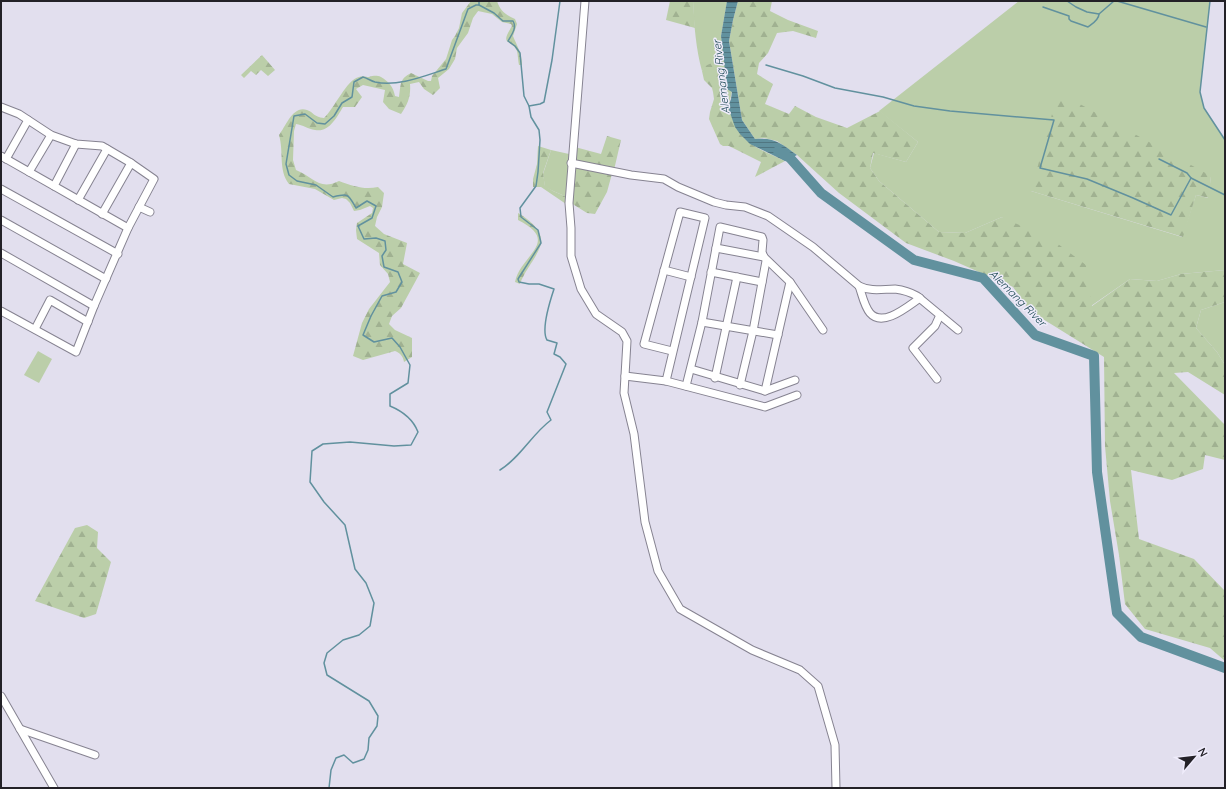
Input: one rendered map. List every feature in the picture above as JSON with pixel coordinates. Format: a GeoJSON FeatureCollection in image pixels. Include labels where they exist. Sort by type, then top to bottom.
{"type":"FeatureCollection","features":[{"type":"Feature","properties":{"kind":"street"},"geometry":{"type":"LineString","coordinates":[[585,1],[571,163],[569,203],[571,256],[581,289],[596,314],[622,332],[626,337],[624,393],[634,434],[645,522],[658,571],[680,609],[752,650],[800,670],[818,686],[836,745],[836,788]]}},
{"type":"Feature","properties":{"kind":"street"},"geometry":{"type":"LineString","coordinates":[[1,310],[76,352],[128,228],[154,179],[107,148],[102,146],[76,144],[51,135],[19,114],[2,109]]}},
{"type":"Feature","properties":{"kind":"street"},"geometry":{"type":"LineString","coordinates":[[28,120],[3,158],[128,228]]}},
{"type":"Feature","properties":{"kind":"street"},"geometry":{"type":"LineString","coordinates":[[29,172],[51,135]]}},
{"type":"Feature","properties":{"kind":"street"},"geometry":{"type":"LineString","coordinates":[[54,186],[76,144]]}},
{"type":"Feature","properties":{"kind":"street"},"geometry":{"type":"LineString","coordinates":[[78,200],[107,148]]}},
{"type":"Feature","properties":{"kind":"street"},"geometry":{"type":"LineString","coordinates":[[102,214],[131,163]]}},
{"type":"Feature","properties":{"kind":"street"},"geometry":{"type":"LineString","coordinates":[[571,163],[631,175],[664,179],[678,187],[714,202],[726,206],[745,207],[763,214],[813,247],[859,286],[868,290],[904,290],[920,298],[958,330]]}},
{"type":"Feature","properties":{"kind":"street"},"geometry":{"type":"LineString","coordinates":[[1,189],[118,254]]}},
{"type":"Feature","properties":{"kind":"street"},"geometry":{"type":"LineString","coordinates":[[139,207],[150,212]]}},
{"type":"Feature","properties":{"kind":"street"},"geometry":{"type":"LineString","coordinates":[[666,381],[705,218],[680,212],[644,344],[672,351]]}},
{"type":"Feature","properties":{"kind":"street"},"geometry":{"type":"LineString","coordinates":[[1,220],[106,279]]}},
{"type":"Feature","properties":{"kind":"street"},"geometry":{"type":"LineString","coordinates":[[686,386],[702,322],[720,227],[762,237],[764,240],[762,252],[765,259],[790,282],[823,330]]}},
{"type":"Feature","properties":{"kind":"street"},"geometry":{"type":"LineString","coordinates":[[716,248],[765,259]]}},
{"type":"Feature","properties":{"kind":"street"},"geometry":{"type":"LineString","coordinates":[[1,253],[94,306]]}},
{"type":"Feature","properties":{"kind":"street"},"geometry":{"type":"LineString","coordinates":[[740,384],[753,331],[765,259]]}},
{"type":"Feature","properties":{"kind":"street"},"geometry":{"type":"LineString","coordinates":[[664,270],[691,277]]}},
{"type":"Feature","properties":{"kind":"street"},"geometry":{"type":"LineString","coordinates":[[712,272],[762,282]]}},
{"type":"Feature","properties":{"kind":"street"},"geometry":{"type":"LineString","coordinates":[[715,378],[737,277]]}},
{"type":"Feature","properties":{"kind":"street"},"geometry":{"type":"LineString","coordinates":[[765,391],[790,282]]}},
{"type":"Feature","properties":{"kind":"street"},"geometry":{"type":"LineString","coordinates":[[859,286],[870,312],[883,319],[893,316],[920,298]]}},
{"type":"Feature","properties":{"kind":"street"},"geometry":{"type":"LineString","coordinates":[[35,329],[50,300],[88,322]]}},
{"type":"Feature","properties":{"kind":"street"},"geometry":{"type":"LineString","coordinates":[[936,379],[913,348],[935,326],[940,315]]}},
{"type":"Feature","properties":{"kind":"street"},"geometry":{"type":"LineString","coordinates":[[702,322],[778,335]]}},
{"type":"Feature","properties":{"kind":"street"},"geometry":{"type":"LineString","coordinates":[[691,369],[715,378],[765,391],[795,380]]}},
{"type":"Feature","properties":{"kind":"street"},"geometry":{"type":"LineString","coordinates":[[625,376],[666,381],[765,407],[797,395]]}},
{"type":"Feature","properties":{"kind":"street"},"geometry":{"type":"LineString","coordinates":[[1,696],[54,788]]}},
{"type":"Feature","properties":{"kind":"street"},"geometry":{"type":"LineString","coordinates":[[20,729],[95,755]]}},
{"type":"Feature","properties":{"kind":"green space"},"geometry":{"type":"Polygon","coordinates":[[[471,1],[497,1],[504,12],[515,19],[517,24],[513,36],[520,53],[522,65],[519,65],[515,47],[506,40],[512,26],[511,24],[502,22],[492,14],[478,11],[473,18],[468,33],[457,48],[455,59],[449,69],[438,78],[440,88],[433,95],[424,89],[419,82],[410,84],[410,92],[406,107],[401,114],[389,109],[383,102],[385,90],[363,85],[356,89],[362,97],[355,107],[343,107],[328,127],[315,130],[296,124],[294,131],[293,160],[296,170],[321,184],[332,184],[339,181],[363,188],[378,187],[384,193],[382,207],[377,217],[375,226],[384,234],[407,243],[403,264],[420,273],[401,308],[392,316],[389,324],[395,330],[412,338],[412,357],[404,362],[401,355],[395,351],[363,360],[353,356],[362,323],[369,309],[390,282],[388,274],[380,265],[379,253],[357,239],[357,223],[372,213],[373,208],[370,206],[354,211],[346,199],[342,198],[334,200],[315,189],[289,184],[282,167],[279,135],[290,117],[302,109],[311,112],[318,117],[324,118],[345,88],[354,79],[359,77],[381,77],[390,85],[395,96],[399,97],[402,80],[411,73],[431,81],[432,76],[446,59],[452,40],[459,28],[462,13],[471,1]]]}},
{"type":"Feature","properties":{"kind":"green space"},"geometry":{"type":"Polygon","coordinates":[[[670,1],[693,1],[695,28],[666,20],[670,1]]]}},
{"type":"Feature","properties":{"kind":"green space"},"geometry":{"type":"Polygon","coordinates":[[[693,1],[727,1],[721,36],[725,63],[712,64],[707,66],[702,71],[698,54],[693,1]]]}},
{"type":"Feature","properties":{"kind":"green space"},"geometry":{"type":"Polygon","coordinates":[[[738,1],[772,1],[770,11],[788,20],[818,31],[816,38],[793,31],[777,33],[768,53],[759,63],[757,74],[773,84],[765,104],[789,114],[795,106],[816,117],[847,128],[880,111],[918,142],[906,162],[873,153],[870,168],[879,181],[939,232],[965,233],[1002,217],[1054,241],[1086,265],[1092,306],[1130,279],[1157,281],[1181,274],[1225,270],[1225,302],[1201,310],[1196,328],[1217,352],[1225,365],[1225,395],[1188,372],[1174,373],[1225,425],[1225,460],[1205,455],[1203,469],[1172,480],[1131,470],[1139,539],[1194,559],[1225,591],[1225,661],[1210,648],[1145,629],[1125,604],[1110,501],[1105,446],[1104,357],[1030,311],[1013,287],[954,261],[906,243],[839,193],[797,155],[777,141],[764,138],[755,139],[742,120],[729,41],[738,1]]]}},
{"type":"Feature","properties":{"kind":"green space"},"geometry":{"type":"Polygon","coordinates":[[[1019,1],[1210,1],[1200,92],[1204,108],[1225,140],[1225,270],[1181,274],[1157,281],[1130,279],[1091,306],[1002,217],[965,233],[939,232],[879,181],[870,168],[874,153],[906,162],[918,142],[879,111],[1019,1]],[[1211,177],[1031,191],[1182,237],[1196,195],[1208,198],[1211,177]]]}},
{"type":"Feature","properties":{"kind":"green space"},"geometry":{"type":"Polygon","coordinates":[[[262,55],[275,70],[268,76],[261,70],[256,75],[251,71],[244,78],[241,75],[262,55]]]}},
{"type":"Feature","properties":{"kind":"green space"},"geometry":{"type":"Polygon","coordinates":[[[714,62],[725,63],[727,88],[732,91],[729,109],[741,135],[754,146],[785,161],[755,177],[761,162],[729,146],[723,146],[720,144],[709,119],[714,99],[713,92],[712,88],[704,80],[702,71],[705,66],[714,62]]]}},
{"type":"Feature","properties":{"kind":"green space"},"geometry":{"type":"Polygon","coordinates":[[[1058,92],[1211,176],[1209,198],[1196,195],[1183,237],[1031,191],[1058,92]]]}},
{"type":"Feature","properties":{"kind":"green space"},"geometry":{"type":"Polygon","coordinates":[[[607,136],[621,140],[614,170],[607,192],[595,214],[587,213],[571,203],[575,147],[601,154],[607,136]]]}},
{"type":"Feature","properties":{"kind":"green space"},"geometry":{"type":"Polygon","coordinates":[[[538,146],[551,150],[543,173],[545,186],[567,197],[566,204],[541,187],[533,187],[538,146]]]}},
{"type":"Feature","properties":{"kind":"green space"},"geometry":{"type":"Polygon","coordinates":[[[551,150],[569,154],[567,197],[545,187],[543,174],[551,150]]]}},
{"type":"Feature","properties":{"kind":"green space"},"geometry":{"type":"Polygon","coordinates":[[[518,213],[535,227],[541,237],[538,252],[520,284],[515,282],[518,272],[535,249],[538,242],[537,235],[531,228],[518,220],[518,213]]]}},
{"type":"Feature","properties":{"kind":"green space"},"geometry":{"type":"Polygon","coordinates":[[[1225,302],[1225,365],[1217,352],[1196,328],[1201,310],[1225,302]]]}},
{"type":"Feature","properties":{"kind":"green space"},"geometry":{"type":"Polygon","coordinates":[[[38,351],[52,359],[39,383],[24,375],[38,351]]]}},
{"type":"Feature","properties":{"kind":"green space"},"geometry":{"type":"Polygon","coordinates":[[[87,525],[98,532],[97,548],[111,562],[96,614],[84,618],[35,601],[75,528],[87,525]]]}},
{"type":"Feature","properties":{"kind":"water"},"geometry":{"type":"Polygon","coordinates":[[[727,1],[738,1],[729,41],[742,120],[755,139],[773,140],[797,155],[785,161],[750,144],[735,127],[728,107],[732,92],[727,89],[721,36],[727,1]]]}},
{"type":"Feature","properties":{"kind":"waterway"},"geometry":{"type":"LineString","coordinates":[[329,788],[331,770],[336,758],[344,755],[353,763],[364,759],[368,750],[369,738],[377,726],[378,716],[369,701],[327,675],[324,663],[327,653],[343,640],[359,635],[370,626],[374,603],[366,583],[355,569],[345,525],[324,502],[310,482],[312,451],[323,444],[350,442],[394,446],[411,445],[418,432],[407,416],[390,406],[390,394],[408,383],[410,365],[400,347],[392,338],[374,342],[363,335],[382,296],[396,292],[402,282],[398,272],[384,267],[382,256],[386,250],[385,241],[376,238],[364,239],[358,226],[372,218],[376,206],[367,201],[356,208],[348,196],[342,195],[333,197],[316,185],[297,181],[289,175],[286,164],[294,116],[305,114],[317,123],[325,124],[334,116],[342,103],[352,97],[354,82],[363,77],[375,82],[393,83],[420,78],[446,69],[468,9],[479,5],[479,1]]}},
{"type":"Feature","properties":{"kind":"waterway"},"geometry":{"type":"LineString","coordinates":[[500,470],[514,459],[551,420],[547,412],[566,364],[560,357],[554,354],[557,343],[547,340],[545,335],[547,315],[554,289],[539,284],[519,282],[518,279],[541,243],[538,230],[521,217],[520,208],[536,186],[540,140],[539,130],[531,117],[529,106],[544,102],[552,60],[560,1]]}},
{"type":"Feature","properties":{"kind":"waterway"},"geometry":{"type":"LineString","coordinates":[[1067,1],[1087,12],[1099,14],[1114,1]]}},
{"type":"Feature","properties":{"kind":"waterway"},"geometry":{"type":"LineString","coordinates":[[1117,1],[1206,27]]}},
{"type":"Feature","properties":{"kind":"waterway"},"geometry":{"type":"LineString","coordinates":[[1210,1],[1200,92],[1204,108],[1225,140]]}},
{"type":"Feature","properties":{"kind":"waterway"},"geometry":{"type":"LineString","coordinates":[[479,5],[494,13],[503,21],[513,21],[514,29],[508,41],[515,46],[520,53],[524,96],[529,106]]}},
{"type":"Feature","properties":{"kind":"waterway"},"geometry":{"type":"LineString","coordinates":[[1043,7],[1069,16],[1071,21],[1088,27],[1097,20],[1099,14]]}},
{"type":"Feature","properties":{"kind":"waterway"},"geometry":{"type":"LineString","coordinates":[[766,65],[803,76],[835,88],[883,97],[914,106],[950,111],[1054,120],[1040,168],[1087,179],[1171,215],[1191,178]]}},
{"type":"Feature","properties":{"kind":"waterway","name":"Alemang River"},"geometry":{"type":"LineString","coordinates":[[778,151],[790,158],[821,193],[914,260],[983,278],[1035,335],[1094,356],[1097,472],[1117,613],[1141,637],[1225,668]]}},
{"type":"Feature","properties":{"kind":"waterway"},"geometry":{"type":"LineString","coordinates":[[1159,159],[1187,173],[1191,178],[1225,195]]}}]}
